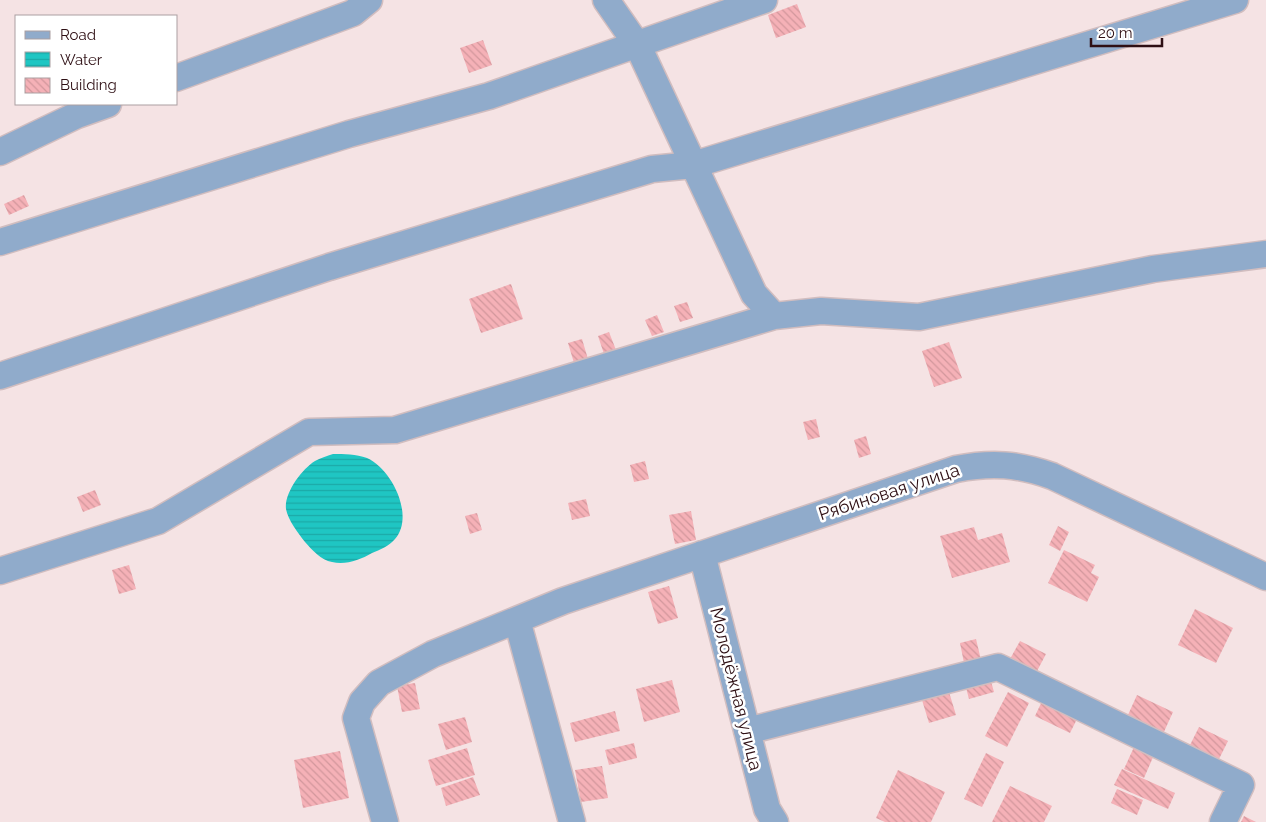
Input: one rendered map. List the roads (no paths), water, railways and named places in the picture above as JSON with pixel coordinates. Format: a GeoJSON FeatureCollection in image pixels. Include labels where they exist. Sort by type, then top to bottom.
{"type":"FeatureCollection","features":[{"type":"Feature","properties":{"kind":"street"},"geometry":{"type":"LineString","coordinates":[[178,77],[353,13],[369,0]]}},
{"type":"Feature","properties":{"kind":"street"},"geometry":{"type":"LineString","coordinates":[[606,0],[638,46],[754,294],[774,316]]}},
{"type":"Feature","properties":{"kind":"street"},"geometry":{"type":"LineString","coordinates":[[0,242],[350,134],[489,96],[638,46],[764,0]]}},
{"type":"Feature","properties":{"kind":"street"},"geometry":{"type":"LineString","coordinates":[[0,376],[329,267],[652,169],[693,165],[1235,0]]}},
{"type":"Feature","properties":{"kind":"street"},"geometry":{"type":"LineString","coordinates":[[0,152],[77,115],[105,105]]}},
{"type":"Feature","properties":{"kind":"street"},"geometry":{"type":"LineString","coordinates":[[0,571],[158,521],[309,432],[395,430],[774,316],[822,311],[919,317],[1153,268],[1266,254]]}},
{"type":"Feature","properties":{"kind":"street","name":"Рябиновая улица"},"geometry":{"type":"LineString","coordinates":[[384,822],[356,718],[362,702],[379,683],[433,654],[563,601],[956,469],[970,466],[1018,465],[1052,476],[1266,578]]}},
{"type":"Feature","properties":{"kind":"street","name":"Молодёжная улица"},"geometry":{"type":"LineString","coordinates":[[702,554],[767,808],[775,822]]}},
{"type":"Feature","properties":{"kind":"street"},"geometry":{"type":"LineString","coordinates":[[517,620],[572,822]]}},
{"type":"Feature","properties":{"kind":"street"},"geometry":{"type":"LineString","coordinates":[[747,731],[998,668],[1241,786],[1224,822]]}},
{"type":"Feature","properties":{"kind":"water"},"geometry":{"type":"Polygon","coordinates":[[[333,454],[346,454],[367,458],[385,472],[398,494],[403,518],[401,529],[395,539],[384,548],[363,558],[337,563],[324,559],[305,542],[296,531],[286,509],[288,496],[300,475],[315,461],[333,454]]]}}]}
